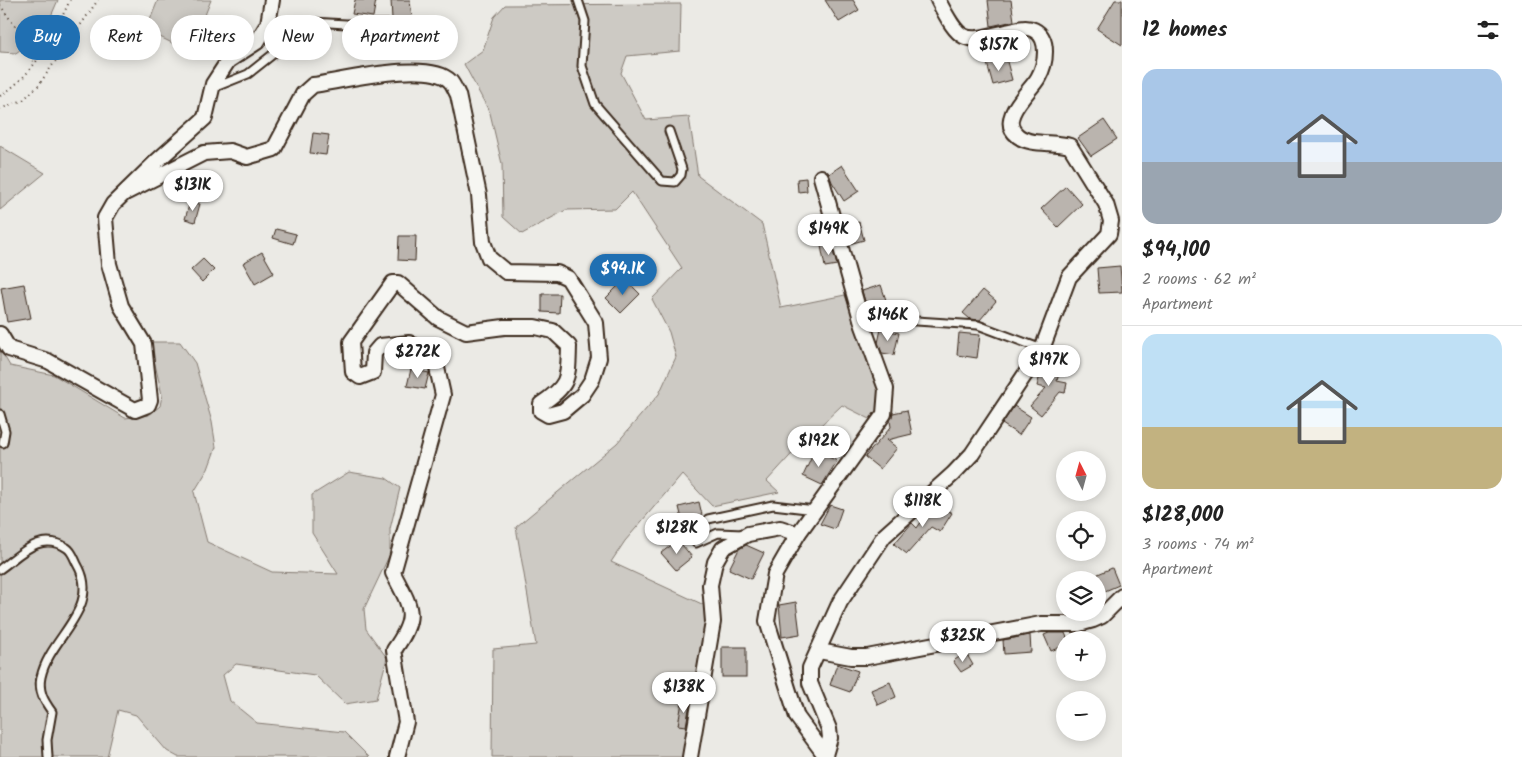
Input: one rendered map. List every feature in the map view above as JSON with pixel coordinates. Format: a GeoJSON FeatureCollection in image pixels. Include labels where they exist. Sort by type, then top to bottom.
{"type":"FeatureCollection","features":[{"type":"Feature","properties":{"kind":"street"},"geometry":{"type":"LineString","coordinates":[[0,334],[9,350],[48,361],[135,410],[148,405],[150,400],[144,344],[121,306],[109,264],[105,218],[113,204],[157,161],[206,118],[212,89],[228,61],[257,42],[268,24],[272,0]]}},
{"type":"Feature","properties":{"kind":"street"},"geometry":{"type":"LineString","coordinates":[[824,756],[830,738],[829,729],[810,683],[810,668],[840,602],[884,536],[953,474],[972,454],[1042,349],[1069,277],[1086,257],[1104,242],[1109,234],[1111,221],[1106,204],[1070,146],[1058,142],[1032,141],[1018,136],[1011,124],[1014,109],[1039,77],[1045,55],[1044,41],[1034,30],[1024,28],[975,39],[961,36],[953,29],[938,0]]}},
{"type":"Feature","properties":{"kind":"street"},"geometry":{"type":"LineString","coordinates":[[127,192],[204,153],[230,151],[247,157],[274,149],[303,94],[313,85],[412,70],[431,72],[450,80],[458,95],[479,195],[483,242],[489,258],[506,272],[556,273],[568,278],[596,323],[599,358],[592,380],[582,395],[563,411],[548,416],[541,411],[542,404],[556,394],[568,377],[568,346],[553,330],[535,326],[504,327],[466,332],[438,318],[398,283],[393,284],[351,342],[353,372],[360,378],[373,372],[374,353],[380,346],[409,343],[435,359],[444,395],[393,573],[410,606],[408,630],[394,650],[406,722],[397,757]]}},
{"type":"Feature","properties":{"kind":"street"},"geometry":{"type":"LineString","coordinates":[[821,177],[863,326],[886,389],[884,414],[798,534],[775,574],[767,621],[797,717],[824,756]]}},
{"type":"Feature","properties":{"kind":"street"},"geometry":{"type":"LineString","coordinates":[[690,757],[713,622],[710,585],[715,562],[723,548],[748,534],[780,528],[798,534]]}},
{"type":"Feature","properties":{"kind":"street"},"geometry":{"type":"LineString","coordinates":[[819,651],[851,657],[867,657],[1041,624],[1079,624],[1102,616],[1122,596]]}},
{"type":"Feature","properties":{"kind":"lane"},"geometry":{"type":"LineString","coordinates":[[578,0],[585,21],[582,66],[595,104],[662,181],[675,182],[681,175],[682,169],[669,131]]}},
{"type":"Feature","properties":{"kind":"lane"},"geometry":{"type":"LineString","coordinates":[[212,89],[248,74],[272,55],[297,26],[312,22],[342,24]]}},
{"type":"Feature","properties":{"kind":"lane"},"geometry":{"type":"LineString","coordinates":[[863,326],[901,320],[978,325],[1004,333],[1042,349]]}},
{"type":"Feature","properties":{"kind":"lane"},"geometry":{"type":"LineString","coordinates":[[0,414],[5,431],[3,443]]}},
{"type":"Feature","properties":{"kind":"lane"},"geometry":{"type":"LineString","coordinates":[[708,519],[773,505],[815,510]]}},
{"type":"Feature","properties":{"kind":"lane"},"geometry":{"type":"LineString","coordinates":[[696,543],[718,533],[748,534]]}},
{"type":"Feature","properties":{"kind":"lane"},"geometry":{"type":"LineString","coordinates":[[0,569],[34,544],[54,541],[69,550],[85,576],[84,602],[66,632],[50,652],[40,678],[42,699],[52,712],[47,740],[48,757]]}},
{"type":"Feature","properties":{"kind":"path"},"geometry":{"type":"LineString","coordinates":[[0,96],[14,88],[48,47],[70,0]]}},
{"type":"Feature","properties":{"kind":"path"},"geometry":{"type":"LineString","coordinates":[[0,109],[23,100],[38,86],[98,0]]}},
{"type":"Feature","properties":{"kind":"path"},"geometry":{"type":"LineString","coordinates":[[0,6],[22,36],[34,64]]}},
{"type":"Feature","properties":{"kind":"shaded area"},"geometry":{"type":"Polygon","coordinates":[[[0,0],[58,0],[52,15],[15,15],[15,53],[0,52],[0,0]]]}},
{"type":"Feature","properties":{"kind":"shaded area"},"geometry":{"type":"Polygon","coordinates":[[[158,0],[211,0],[205,15],[171,15],[171,42],[161,38],[161,15],[152,15],[158,0]]]}},
{"type":"Feature","properties":{"kind":"shaded area"},"geometry":{"type":"Polygon","coordinates":[[[681,4],[680,51],[627,56],[621,73],[646,120],[689,117],[698,176],[762,224],[781,308],[845,295],[880,387],[879,407],[870,419],[842,405],[799,446],[767,481],[779,492],[712,506],[682,474],[625,541],[611,562],[704,605],[710,622],[685,757],[492,757],[493,649],[536,645],[516,527],[617,443],[659,394],[676,357],[669,332],[652,299],[682,268],[632,192],[615,209],[566,210],[522,234],[503,217],[502,164],[490,113],[464,64],[483,50],[494,17],[505,5],[681,4]]]}},
{"type":"Feature","properties":{"kind":"shaded area"},"geometry":{"type":"Polygon","coordinates":[[[0,146],[45,173],[0,210],[0,146]]]}},
{"type":"Feature","properties":{"kind":"shaded area"},"geometry":{"type":"Polygon","coordinates":[[[150,342],[180,342],[195,363],[212,422],[216,447],[208,469],[194,492],[207,542],[272,572],[338,574],[312,533],[312,495],[349,472],[386,478],[400,488],[390,529],[390,554],[364,609],[366,629],[387,658],[376,699],[345,704],[315,675],[236,664],[223,675],[230,701],[257,723],[344,732],[369,757],[178,757],[167,751],[136,715],[118,710],[107,757],[0,757],[0,349],[10,366],[54,375],[125,418],[149,415],[160,406],[162,395],[150,342]]]}},
{"type":"Feature","properties":{"kind":"building"},"geometry":{"type":"Polygon","coordinates":[[[355,0],[376,0],[373,15],[352,14],[355,0]]]}},
{"type":"Feature","properties":{"kind":"building"},"geometry":{"type":"Polygon","coordinates":[[[391,0],[410,0],[412,15],[392,15],[391,0]]]}},
{"type":"Feature","properties":{"kind":"building"},"geometry":{"type":"Polygon","coordinates":[[[825,0],[853,0],[859,10],[839,22],[825,0]]]}},
{"type":"Feature","properties":{"kind":"building"},"geometry":{"type":"Polygon","coordinates":[[[988,0],[1011,0],[1014,21],[991,26],[988,0]]]}},
{"type":"Feature","properties":{"kind":"building"},"geometry":{"type":"Polygon","coordinates":[[[1115,0],[1122,0],[1122,45],[1097,29],[1115,0]]]}},
{"type":"Feature","properties":{"kind":"building"},"geometry":{"type":"Polygon","coordinates":[[[1006,58],[1012,80],[993,85],[987,63],[1006,58]]]}},
{"type":"Feature","properties":{"kind":"building"},"geometry":{"type":"Polygon","coordinates":[[[1104,120],[1117,139],[1091,156],[1078,138],[1104,120]]]}},
{"type":"Feature","properties":{"kind":"building"},"geometry":{"type":"Polygon","coordinates":[[[313,133],[329,135],[326,155],[310,153],[313,133]]]}},
{"type":"Feature","properties":{"kind":"building"},"geometry":{"type":"Polygon","coordinates":[[[842,165],[859,191],[844,201],[829,174],[842,165]]]}},
{"type":"Feature","properties":{"kind":"building"},"geometry":{"type":"Polygon","coordinates":[[[806,178],[807,191],[798,192],[797,179],[806,178]]]}},
{"type":"Feature","properties":{"kind":"building"},"geometry":{"type":"Polygon","coordinates":[[[1066,186],[1082,204],[1058,227],[1041,209],[1066,186]]]}},
{"type":"Feature","properties":{"kind":"building"},"geometry":{"type":"Polygon","coordinates":[[[190,202],[200,204],[195,222],[185,219],[190,202]]]}},
{"type":"Feature","properties":{"kind":"building"},"geometry":{"type":"Polygon","coordinates":[[[859,222],[864,240],[849,244],[844,226],[859,222]]]}},
{"type":"Feature","properties":{"kind":"building"},"geometry":{"type":"Polygon","coordinates":[[[276,229],[296,234],[293,244],[273,238],[276,229]]]}},
{"type":"Feature","properties":{"kind":"building"},"geometry":{"type":"Polygon","coordinates":[[[399,236],[416,236],[415,261],[398,260],[399,236]]]}},
{"type":"Feature","properties":{"kind":"building"},"geometry":{"type":"Polygon","coordinates":[[[831,244],[837,265],[825,267],[821,246],[831,244]]]}},
{"type":"Feature","properties":{"kind":"building"},"geometry":{"type":"Polygon","coordinates":[[[262,252],[274,273],[255,284],[243,263],[262,252]]]}},
{"type":"Feature","properties":{"kind":"building"},"geometry":{"type":"Polygon","coordinates":[[[203,259],[214,270],[202,282],[191,270],[203,259]]]}},
{"type":"Feature","properties":{"kind":"building"},"geometry":{"type":"Polygon","coordinates":[[[1120,266],[1122,292],[1099,293],[1097,268],[1120,266]]]}},
{"type":"Feature","properties":{"kind":"building"},"geometry":{"type":"Polygon","coordinates":[[[625,279],[640,294],[621,313],[606,298],[625,279]]]}},
{"type":"Feature","properties":{"kind":"building"},"geometry":{"type":"Polygon","coordinates":[[[24,284],[31,318],[7,322],[1,288],[24,284]]]}},
{"type":"Feature","properties":{"kind":"building"},"geometry":{"type":"Polygon","coordinates":[[[881,285],[888,306],[868,312],[862,291],[881,285]]]}},
{"type":"Feature","properties":{"kind":"building"},"geometry":{"type":"Polygon","coordinates":[[[983,290],[996,301],[980,320],[970,319],[963,313],[983,290]]]}},
{"type":"Feature","properties":{"kind":"building"},"geometry":{"type":"Polygon","coordinates":[[[542,294],[560,294],[559,313],[542,312],[542,294]]]}},
{"type":"Feature","properties":{"kind":"building"},"geometry":{"type":"Polygon","coordinates":[[[881,329],[899,333],[894,355],[882,353],[878,343],[881,329]]]}},
{"type":"Feature","properties":{"kind":"building"},"geometry":{"type":"Polygon","coordinates":[[[959,333],[980,335],[977,358],[957,355],[959,333]]]}},
{"type":"Feature","properties":{"kind":"building"},"geometry":{"type":"Polygon","coordinates":[[[1044,361],[1061,365],[1057,381],[1067,383],[1065,393],[1060,392],[1041,415],[1030,406],[1046,388],[1037,386],[1044,361]]]}},
{"type":"Feature","properties":{"kind":"building"},"geometry":{"type":"Polygon","coordinates":[[[411,369],[429,373],[425,389],[407,386],[411,369]]]}},
{"type":"Feature","properties":{"kind":"building"},"geometry":{"type":"Polygon","coordinates":[[[1014,406],[1031,417],[1019,435],[1002,424],[1014,406]]]}},
{"type":"Feature","properties":{"kind":"building"},"geometry":{"type":"Polygon","coordinates":[[[907,410],[912,434],[887,440],[897,448],[880,469],[865,457],[891,427],[890,421],[893,413],[907,410]]]}},
{"type":"Feature","properties":{"kind":"building"},"geometry":{"type":"Polygon","coordinates":[[[815,450],[837,461],[822,485],[803,476],[815,450]]]}},
{"type":"Feature","properties":{"kind":"building"},"geometry":{"type":"Polygon","coordinates":[[[699,502],[702,515],[682,519],[679,507],[699,502]]]}},
{"type":"Feature","properties":{"kind":"building"},"geometry":{"type":"Polygon","coordinates":[[[934,503],[952,513],[940,532],[931,527],[907,554],[894,544],[912,523],[917,528],[934,503]]]}},
{"type":"Feature","properties":{"kind":"building"},"geometry":{"type":"Polygon","coordinates":[[[830,505],[842,509],[835,529],[820,524],[830,505]]]}},
{"type":"Feature","properties":{"kind":"building"},"geometry":{"type":"Polygon","coordinates":[[[678,540],[692,557],[676,570],[661,553],[678,540]]]}},
{"type":"Feature","properties":{"kind":"building"},"geometry":{"type":"Polygon","coordinates":[[[746,545],[764,553],[751,579],[729,569],[739,549],[746,545]]]}},
{"type":"Feature","properties":{"kind":"building"},"geometry":{"type":"Polygon","coordinates":[[[1112,568],[1119,585],[1106,591],[1105,571],[1112,568]]]}},
{"type":"Feature","properties":{"kind":"building"},"geometry":{"type":"Polygon","coordinates":[[[796,602],[800,634],[782,637],[779,605],[796,602]]]}},
{"type":"Feature","properties":{"kind":"building"},"geometry":{"type":"Polygon","coordinates":[[[1056,633],[1056,649],[1051,651],[1044,635],[1056,633]]]}},
{"type":"Feature","properties":{"kind":"building"},"geometry":{"type":"Polygon","coordinates":[[[1030,635],[1031,652],[1004,654],[1003,640],[1030,635]]]}},
{"type":"Feature","properties":{"kind":"building"},"geometry":{"type":"Polygon","coordinates":[[[722,647],[746,647],[746,677],[722,677],[722,647]]]}},
{"type":"Feature","properties":{"kind":"building"},"geometry":{"type":"Polygon","coordinates":[[[966,653],[973,665],[961,672],[953,661],[966,653]]]}},
{"type":"Feature","properties":{"kind":"building"},"geometry":{"type":"Polygon","coordinates":[[[837,664],[858,671],[850,692],[830,685],[837,664]]]}},
{"type":"Feature","properties":{"kind":"building"},"geometry":{"type":"Polygon","coordinates":[[[890,682],[896,697],[878,705],[871,690],[890,682]]]}},
{"type":"Feature","properties":{"kind":"building"},"geometry":{"type":"Polygon","coordinates":[[[682,702],[690,703],[686,726],[678,725],[682,702]]]}}]}
